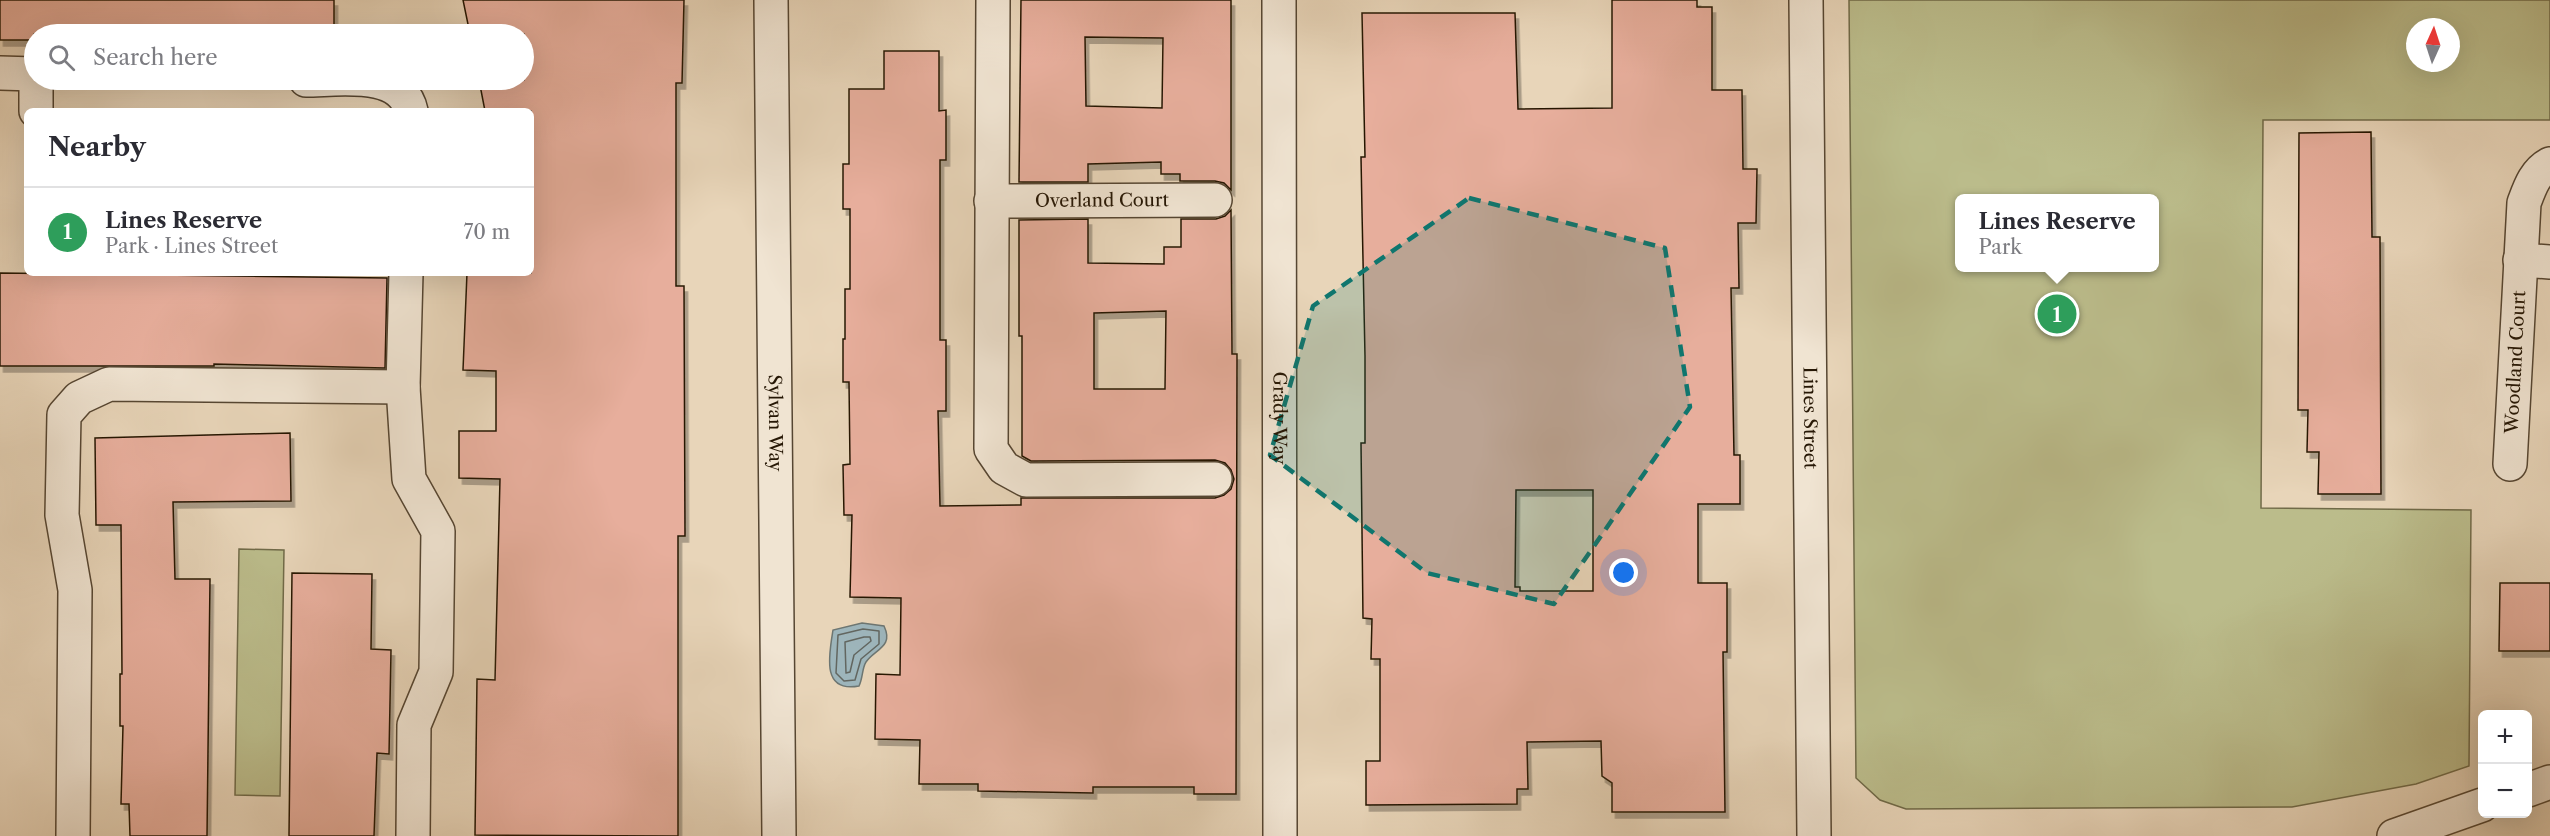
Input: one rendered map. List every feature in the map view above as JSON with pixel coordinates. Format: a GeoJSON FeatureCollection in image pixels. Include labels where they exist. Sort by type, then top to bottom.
{"type":"FeatureCollection","features":[{"type":"Feature","properties":{"kind":"street"},"geometry":{"type":"LineString","coordinates":[[993,0],[990,201],[991,449],[1004,468],[1026,480],[1215,479]]}},
{"type":"Feature","properties":{"kind":"street","name":"Grady Way"},"geometry":{"type":"LineString","coordinates":[[1279,0],[1280,836]]}},
{"type":"Feature","properties":{"kind":"street","name":"Lines Street"},"geometry":{"type":"LineString","coordinates":[[1806,0],[1814,836]]}},
{"type":"Feature","properties":{"kind":"street","name":"Sylvan Way"},"geometry":{"type":"LineString","coordinates":[[771,5],[779,836]]}},
{"type":"Feature","properties":{"kind":"street"},"geometry":{"type":"LineString","coordinates":[[0,73],[24,74]]}},
{"type":"Feature","properties":{"kind":"street"},"geometry":{"type":"LineString","coordinates":[[36,90],[36,108]]}},
{"type":"Feature","properties":{"kind":"street"},"geometry":{"type":"LineString","coordinates":[[399,90],[409,108]]}},
{"type":"Feature","properties":{"kind":"street","name":"Woodland Court"},"geometry":{"type":"LineString","coordinates":[[2510,464],[2535,261],[2524,203],[2530,185],[2541,168],[2550,164]]}},
{"type":"Feature","properties":{"kind":"street","name":"Overland Court"},"geometry":{"type":"LineString","coordinates":[[990,201],[1215,200]]}},
{"type":"Feature","properties":{"kind":"street"},"geometry":{"type":"LineString","coordinates":[[406,276],[403,387],[408,479],[438,531],[436,672],[414,725],[414,836]]}},
{"type":"Feature","properties":{"kind":"street"},"geometry":{"type":"LineString","coordinates":[[73,836],[75,590],[62,515],[64,415],[79,398],[109,384],[403,387]]}},
{"type":"Feature","properties":{"kind":"street"},"geometry":{"type":"LineString","coordinates":[[2532,789],[2550,782]]}},
{"type":"Feature","properties":{"kind":"street"},"geometry":{"type":"LineString","coordinates":[[2394,836],[2478,806]]}},
{"type":"Feature","properties":{"kind":"highlighted area"},"geometry":{"type":"Polygon","coordinates":[[[1469,198],[1665,248],[1690,407],[1554,604],[1427,573],[1270,455],[1313,306],[1469,198]]]}},
{"type":"Feature","properties":{"kind":"green space"},"geometry":{"type":"Polygon","coordinates":[[[1849,0],[2550,0],[2550,120],[2263,120],[2261,508],[2471,510],[2469,766],[2416,784],[2292,807],[1906,809],[1880,800],[1856,778],[1849,0]]]}},
{"type":"Feature","properties":{"kind":"green space"},"geometry":{"type":"Polygon","coordinates":[[[239,549],[284,550],[280,796],[235,795],[239,549]]]}},
{"type":"Feature","properties":{"kind":"water"},"geometry":{"type":"Polygon","coordinates":[[[862,623],[884,626],[887,639],[866,662],[859,686],[847,687],[838,684],[830,670],[833,630],[862,623]]]}},
{"type":"Feature","properties":{"kind":"building"},"geometry":{"type":"Polygon","coordinates":[[[0,0],[334,0],[334,24],[24,24],[24,40],[0,40],[0,0]]]}},
{"type":"Feature","properties":{"kind":"building"},"geometry":{"type":"Polygon","coordinates":[[[463,0],[684,0],[682,83],[676,83],[676,286],[684,286],[685,536],[678,536],[678,836],[475,835],[477,679],[495,680],[500,479],[459,478],[459,431],[496,431],[496,371],[463,370],[467,276],[534,276],[534,108],[484,108],[481,90],[534,90],[534,24],[468,24],[463,0]]]}},
{"type":"Feature","properties":{"kind":"building"},"geometry":{"type":"Polygon","coordinates":[[[1021,0],[1231,0],[1231,190],[1224,183],[1180,181],[1180,174],[1161,174],[1161,162],[1088,164],[1088,182],[1019,182],[1021,0]],[[1085,37],[1086,106],[1162,108],[1163,38],[1085,37]]]}},
{"type":"Feature","properties":{"kind":"building"},"geometry":{"type":"Polygon","coordinates":[[[1612,0],[1697,0],[1697,7],[1712,7],[1712,90],[1742,90],[1743,169],[1757,169],[1756,223],[1738,223],[1739,288],[1731,288],[1734,455],[1740,455],[1740,504],[1698,504],[1698,583],[1727,583],[1727,652],[1723,652],[1725,812],[1612,812],[1612,783],[1602,776],[1601,741],[1527,742],[1528,789],[1517,789],[1517,804],[1366,805],[1366,761],[1380,761],[1380,659],[1371,659],[1372,619],[1363,618],[1361,443],[1365,443],[1365,356],[1361,157],[1365,157],[1362,13],[1515,13],[1518,109],[1612,108],[1612,0]],[[1516,490],[1515,587],[1520,587],[1520,591],[1593,591],[1593,490],[1516,490]]]}},
{"type":"Feature","properties":{"kind":"building"},"geometry":{"type":"Polygon","coordinates":[[[884,51],[939,51],[939,111],[946,110],[946,160],[940,160],[940,340],[946,340],[946,411],[938,411],[940,506],[1021,505],[1021,498],[1215,498],[1231,489],[1234,479],[1231,470],[1225,463],[1215,460],[1031,461],[1022,456],[1019,220],[1088,219],[1088,263],[1164,264],[1164,247],[1181,247],[1181,219],[1216,219],[1225,216],[1231,210],[1232,354],[1237,354],[1236,794],[1194,794],[1194,787],[1093,787],[1093,793],[978,791],[978,784],[919,784],[920,740],[875,739],[876,674],[900,675],[901,598],[850,597],[852,515],[844,515],[843,465],[850,464],[849,382],[843,382],[843,339],[845,339],[845,289],[850,289],[850,209],[843,209],[843,164],[849,164],[849,89],[884,89],[884,51]],[[1166,311],[1094,313],[1094,389],[1165,389],[1166,311]]]}},
{"type":"Feature","properties":{"kind":"building"},"geometry":{"type":"Polygon","coordinates":[[[2371,132],[2372,237],[2380,237],[2381,494],[2318,494],[2319,452],[2307,452],[2308,410],[2298,410],[2299,133],[2371,132]]]}},
{"type":"Feature","properties":{"kind":"building"},"geometry":{"type":"Polygon","coordinates":[[[0,273],[24,273],[24,276],[387,278],[385,368],[214,364],[214,366],[0,366],[0,273]]]}},
{"type":"Feature","properties":{"kind":"building"},"geometry":{"type":"Polygon","coordinates":[[[290,433],[291,501],[173,502],[175,579],[210,579],[207,836],[130,836],[129,804],[121,804],[123,726],[120,726],[121,525],[96,525],[95,438],[290,433]]]}},
{"type":"Feature","properties":{"kind":"building"},"geometry":{"type":"Polygon","coordinates":[[[292,573],[372,574],[371,649],[391,650],[389,754],[377,753],[374,836],[289,836],[292,573]]]}},
{"type":"Feature","properties":{"kind":"building"},"geometry":{"type":"Polygon","coordinates":[[[2500,583],[2550,583],[2550,651],[2499,651],[2500,583]]]}},
{"type":"Feature","properties":{"kind":"place","name":"Lines Reserve"},"geometry":{"type":"Point","coordinates":[2057,314]}}]}
